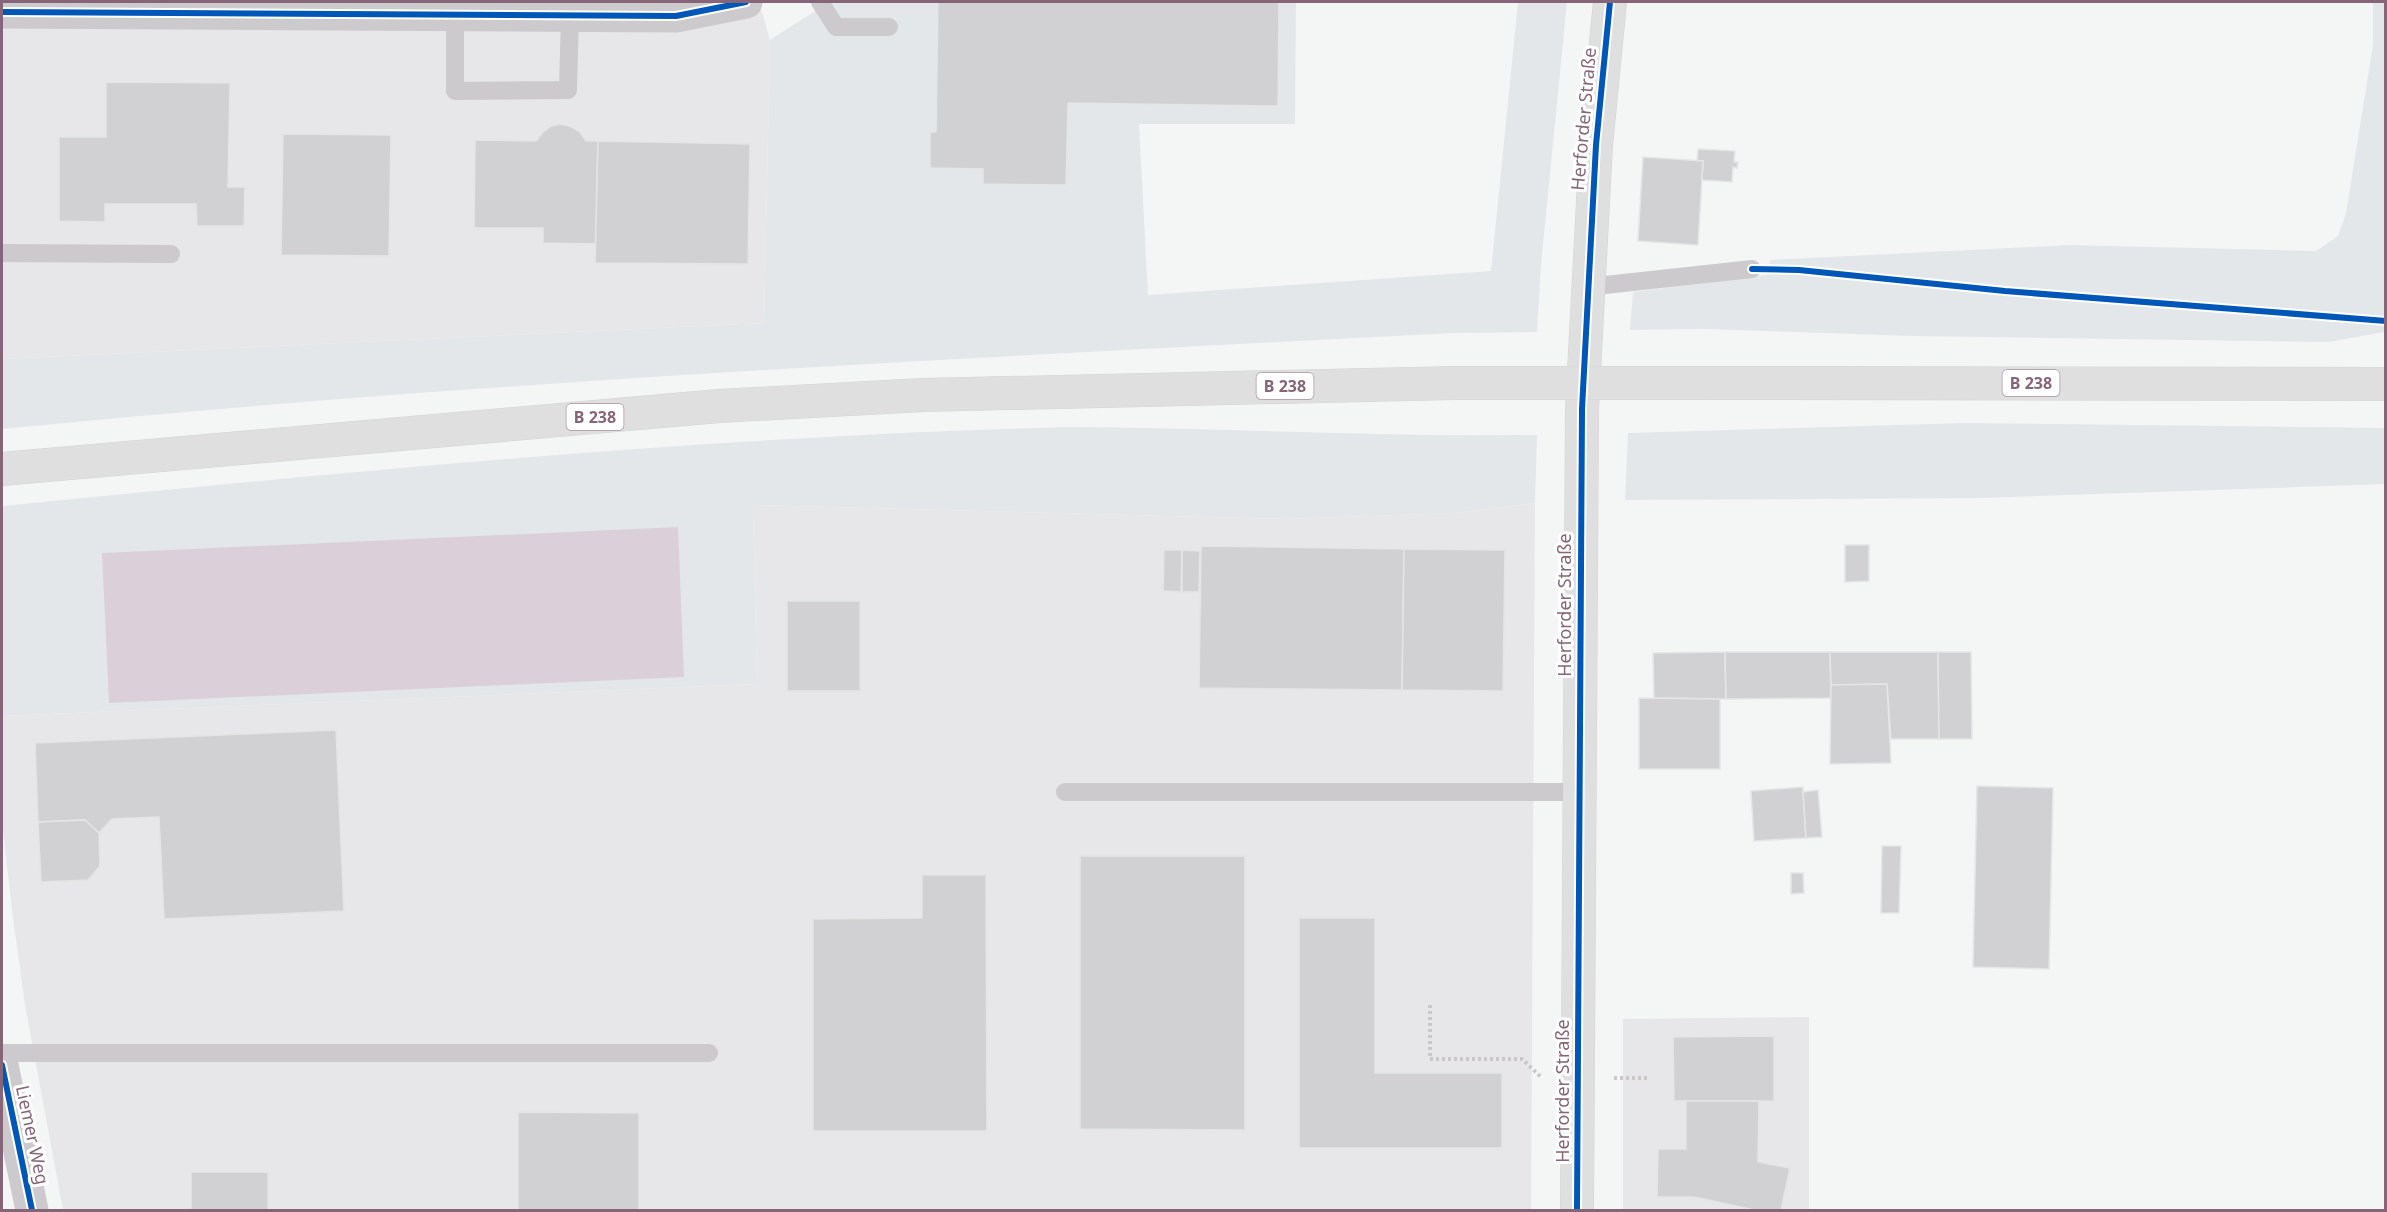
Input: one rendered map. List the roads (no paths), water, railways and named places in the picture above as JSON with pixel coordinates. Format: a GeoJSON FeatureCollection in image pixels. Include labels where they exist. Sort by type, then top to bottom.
{"type":"FeatureCollection","features":[{"type":"Feature","properties":{"kind":"main road","name":"Herforder Straße"},"geometry":{"type":"LineString","coordinates":[[1577,1210],[1582,409],[1597,127],[1610,2]]}},
{"type":"Feature","properties":{"kind":"main road","name":"B 238"},"geometry":{"type":"LineString","coordinates":[[2,469],[719,406],[923,395],[1454,383],[2376,380]]}},
{"type":"Feature","properties":{"kind":"street"},"geometry":{"type":"LineString","coordinates":[[2,12],[387,8],[455,15],[676,16],[746,2]]}},
{"type":"Feature","properties":{"kind":"street","name":"Liemer Weg"},"geometry":{"type":"LineString","coordinates":[[2,1065],[32,1210]]}},
{"type":"Feature","properties":{"kind":"lane"},"geometry":{"type":"LineString","coordinates":[[820,2],[836,27],[889,27]]}},
{"type":"Feature","properties":{"kind":"lane"},"geometry":{"type":"LineString","coordinates":[[455,15],[455,91],[567,90],[570,15]]}},
{"type":"Feature","properties":{"kind":"lane"},"geometry":{"type":"LineString","coordinates":[[2,253],[171,254]]}},
{"type":"Feature","properties":{"kind":"lane"},"geometry":{"type":"LineString","coordinates":[[1587,287],[1752,269]]}},
{"type":"Feature","properties":{"kind":"lane"},"geometry":{"type":"LineString","coordinates":[[1065,792],[1580,792]]}},
{"type":"Feature","properties":{"kind":"lane"},"geometry":{"type":"LineString","coordinates":[[2,1053],[709,1053]]}}]}
